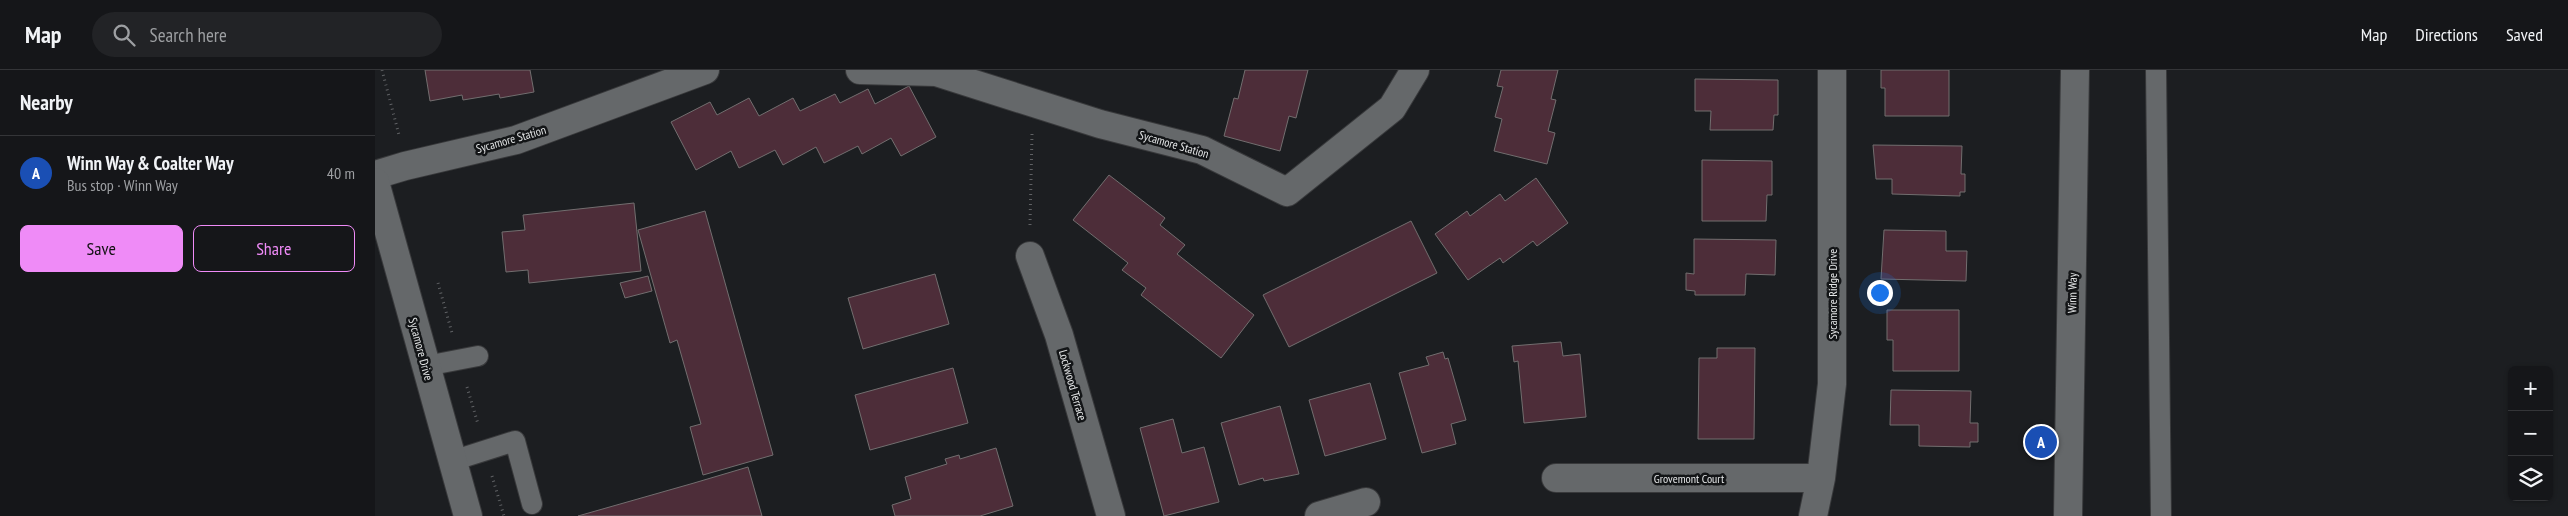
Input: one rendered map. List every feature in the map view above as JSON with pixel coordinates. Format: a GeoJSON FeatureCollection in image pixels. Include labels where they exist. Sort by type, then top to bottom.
{"type":"FeatureCollection","features":[{"type":"Feature","properties":{"kind":"street","name":"Sycamore Station"},"geometry":{"type":"LineString","coordinates":[[375,175],[405,166],[516,140],[645,81],[705,70]]}},
{"type":"Feature","properties":{"kind":"street","name":"Sycamore Station"},"geometry":{"type":"LineString","coordinates":[[860,70],[936,72],[1100,124],[1202,150],[1287,192],[1392,108],[1415,70]]}},
{"type":"Feature","properties":{"kind":"street","name":"Sycamore Ridge Drive"},"geometry":{"type":"LineString","coordinates":[[1813,516],[1821,478],[1832,384],[1832,70]]}},
{"type":"Feature","properties":{"kind":"street","name":"Winn Way"},"geometry":{"type":"LineString","coordinates":[[2068,516],[2075,70]]}},
{"type":"Feature","properties":{"kind":"street","name":"Sycamore Drive"},"geometry":{"type":"LineString","coordinates":[[375,182],[468,516]]}},
{"type":"Feature","properties":{"kind":"street","name":"Lockwood Terrace"},"geometry":{"type":"LineString","coordinates":[[1030,256],[1059,335],[1111,516]]}},
{"type":"Feature","properties":{"kind":"street","name":"Grovemont Court"},"geometry":{"type":"LineString","coordinates":[[1556,478],[1821,478]]}},
{"type":"Feature","properties":{"kind":"street"},"geometry":{"type":"LineString","coordinates":[[1319,516],[1366,502]]}},
{"type":"Feature","properties":{"kind":"lane"},"geometry":{"type":"LineString","coordinates":[[2155,70],[2161,516]]}},
{"type":"Feature","properties":{"kind":"lane"},"geometry":{"type":"LineString","coordinates":[[426,366],[469,358]]}},
{"type":"Feature","properties":{"kind":"lane"},"geometry":{"type":"LineString","coordinates":[[452,461],[515,441],[532,504]]}},
{"type":"Feature","properties":{"kind":"path"},"geometry":{"type":"LineString","coordinates":[[382,70],[405,166]]}},
{"type":"Feature","properties":{"kind":"path"},"geometry":{"type":"LineString","coordinates":[[1030,256],[1032,103]]}},
{"type":"Feature","properties":{"kind":"path"},"geometry":{"type":"LineString","coordinates":[[436,274],[469,358],[485,450],[504,516]]}},
{"type":"Feature","properties":{"kind":"building"},"geometry":{"type":"Polygon","coordinates":[[[425,70],[530,70],[534,92],[500,98],[499,94],[463,100],[462,95],[430,101],[425,70]]]}},
{"type":"Feature","properties":{"kind":"building"},"geometry":{"type":"Polygon","coordinates":[[[1245,70],[1308,70],[1296,118],[1289,116],[1280,151],[1224,136],[1234,98],[1238,99],[1245,70]]]}},
{"type":"Feature","properties":{"kind":"building"},"geometry":{"type":"Polygon","coordinates":[[[1501,70],[1558,70],[1551,99],[1556,100],[1548,131],[1555,133],[1547,164],[1494,151],[1502,119],[1495,117],[1503,87],[1497,86],[1501,70]]]}},
{"type":"Feature","properties":{"kind":"building"},"geometry":{"type":"Polygon","coordinates":[[[1881,70],[1949,70],[1949,116],[1885,116],[1885,88],[1881,88],[1881,70]]]}},
{"type":"Feature","properties":{"kind":"building"},"geometry":{"type":"Polygon","coordinates":[[[1695,79],[1778,80],[1778,115],[1774,115],[1773,130],[1710,130],[1711,111],[1695,111],[1695,79]]]}},
{"type":"Feature","properties":{"kind":"building"},"geometry":{"type":"Polygon","coordinates":[[[909,86],[936,137],[901,156],[891,138],[862,154],[858,146],[824,163],[816,147],[783,165],[775,150],[739,168],[731,151],[696,170],[671,122],[710,102],[717,115],[749,98],[759,116],[793,98],[800,111],[835,94],[840,103],[868,89],[875,104],[909,86]]]}},
{"type":"Feature","properties":{"kind":"building"},"geometry":{"type":"Polygon","coordinates":[[[1873,145],[1962,146],[1961,174],[1965,174],[1965,192],[1960,192],[1960,196],[1892,194],[1892,179],[1876,179],[1873,145]]]}},
{"type":"Feature","properties":{"kind":"building"},"geometry":{"type":"Polygon","coordinates":[[[1702,160],[1772,161],[1772,195],[1767,195],[1766,221],[1702,221],[1702,160]]]}},
{"type":"Feature","properties":{"kind":"building"},"geometry":{"type":"Polygon","coordinates":[[[1109,175],[1165,218],[1160,225],[1185,245],[1177,254],[1254,315],[1221,358],[1141,295],[1146,288],[1122,270],[1128,263],[1073,220],[1109,175]]]}},
{"type":"Feature","properties":{"kind":"building"},"geometry":{"type":"Polygon","coordinates":[[[1536,178],[1568,223],[1537,246],[1533,241],[1503,263],[1500,258],[1468,280],[1435,234],[1467,211],[1470,216],[1500,194],[1505,201],[1536,178]]]}},
{"type":"Feature","properties":{"kind":"building"},"geometry":{"type":"Polygon","coordinates":[[[634,203],[641,271],[529,283],[528,270],[506,272],[502,232],[525,230],[523,215],[634,203]]]}},
{"type":"Feature","properties":{"kind":"building"},"geometry":{"type":"Polygon","coordinates":[[[705,211],[773,455],[703,475],[690,427],[701,424],[677,340],[670,343],[638,230],[705,211]]]}},
{"type":"Feature","properties":{"kind":"building"},"geometry":{"type":"Polygon","coordinates":[[[1411,221],[1437,273],[1289,347],[1263,295],[1411,221]]]}},
{"type":"Feature","properties":{"kind":"building"},"geometry":{"type":"Polygon","coordinates":[[[1884,230],[1946,231],[1946,251],[1967,251],[1966,281],[1881,279],[1884,230]]]}},
{"type":"Feature","properties":{"kind":"building"},"geometry":{"type":"Polygon","coordinates":[[[1694,239],[1776,240],[1775,275],[1746,274],[1745,295],[1695,295],[1695,291],[1686,290],[1686,273],[1694,274],[1694,239]]]}},
{"type":"Feature","properties":{"kind":"building"},"geometry":{"type":"Polygon","coordinates":[[[935,274],[949,324],[863,349],[848,298],[935,274]]]}},
{"type":"Feature","properties":{"kind":"building"},"geometry":{"type":"Polygon","coordinates":[[[648,276],[652,291],[625,298],[620,283],[648,276]]]}},
{"type":"Feature","properties":{"kind":"building"},"geometry":{"type":"Polygon","coordinates":[[[1887,310],[1959,310],[1959,371],[1893,371],[1893,340],[1887,340],[1887,310]]]}},
{"type":"Feature","properties":{"kind":"building"},"geometry":{"type":"Polygon","coordinates":[[[1561,342],[1563,356],[1580,354],[1586,417],[1524,423],[1518,361],[1514,362],[1512,346],[1561,342]]]}},
{"type":"Feature","properties":{"kind":"building"},"geometry":{"type":"Polygon","coordinates":[[[1717,348],[1755,348],[1754,439],[1698,439],[1699,358],[1717,358],[1717,348]]]}},
{"type":"Feature","properties":{"kind":"building"},"geometry":{"type":"Polygon","coordinates":[[[1443,352],[1445,359],[1448,358],[1466,420],[1451,424],[1456,444],[1422,453],[1399,373],[1429,365],[1426,357],[1443,352]]]}},
{"type":"Feature","properties":{"kind":"building"},"geometry":{"type":"Polygon","coordinates":[[[953,368],[968,423],[870,450],[855,395],[953,368]]]}},
{"type":"Feature","properties":{"kind":"building"},"geometry":{"type":"Polygon","coordinates":[[[1370,383],[1386,439],[1325,456],[1309,400],[1370,383]]]}},
{"type":"Feature","properties":{"kind":"building"},"geometry":{"type":"Polygon","coordinates":[[[1891,390],[1971,391],[1970,423],[1978,423],[1978,442],[1970,442],[1970,447],[1919,446],[1919,425],[1890,425],[1891,390]]]}},
{"type":"Feature","properties":{"kind":"building"},"geometry":{"type":"Polygon","coordinates":[[[1280,406],[1299,474],[1264,481],[1263,478],[1239,485],[1221,423],[1280,406]]]}},
{"type":"Feature","properties":{"kind":"building"},"geometry":{"type":"Polygon","coordinates":[[[1173,419],[1182,453],[1204,447],[1219,502],[1164,516],[1140,428],[1173,419]]]}},
{"type":"Feature","properties":{"kind":"building"},"geometry":{"type":"Polygon","coordinates":[[[996,448],[1013,506],[980,516],[895,516],[892,505],[911,499],[905,477],[947,464],[945,459],[959,455],[960,459],[996,448]]]}},
{"type":"Feature","properties":{"kind":"building"},"geometry":{"type":"Polygon","coordinates":[[[748,467],[762,516],[578,516],[694,483],[748,467]]]}},
{"type":"Feature","properties":{"kind":"place","name":"Winn Way & Coalter Way"},"geometry":{"type":"Point","coordinates":[2041,442]}}]}
